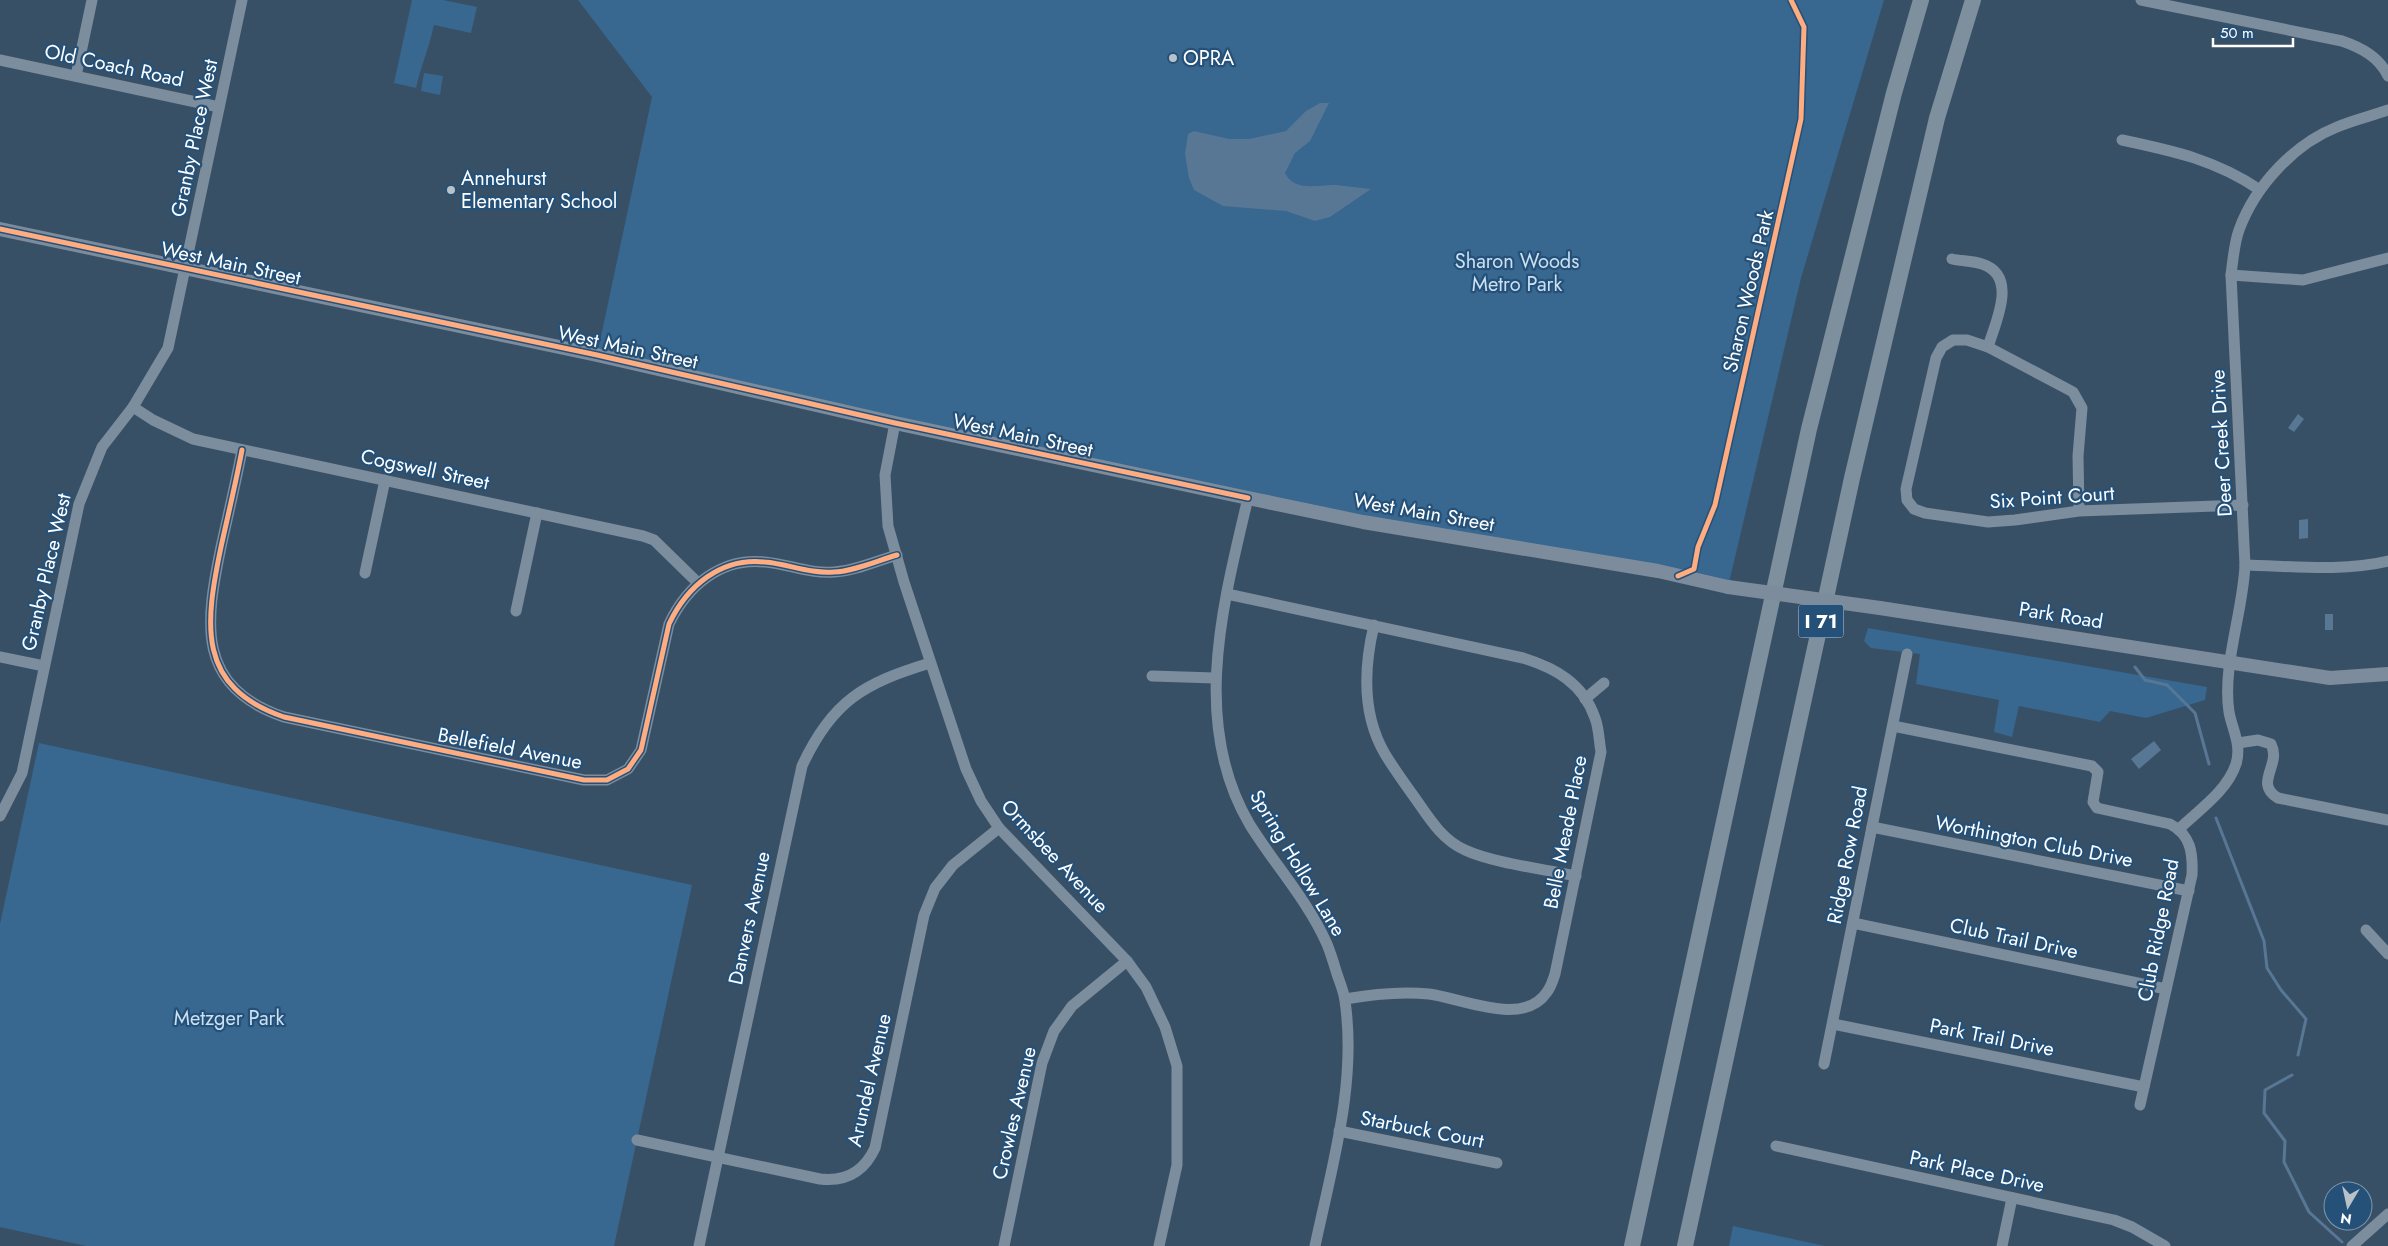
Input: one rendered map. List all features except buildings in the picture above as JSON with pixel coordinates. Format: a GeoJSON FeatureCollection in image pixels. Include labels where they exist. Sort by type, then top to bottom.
{"type":"FeatureCollection","features":[{"type":"Feature","properties":{"kind":"highway","name":"I 71"},"geometry":{"type":"LineString","coordinates":[[1632,1246],[1809,429],[1894,93],[1922,0]]}},
{"type":"Feature","properties":{"kind":"highway","name":"I 71"},"geometry":{"type":"LineString","coordinates":[[1685,1246],[1854,469],[1937,118],[1973,0]]}},
{"type":"Feature","properties":{"kind":"main road","name":"West Main Street"},"geometry":{"type":"LineString","coordinates":[[0,229],[590,354],[895,423],[1362,522],[1658,572],[1728,586]]}},
{"type":"Feature","properties":{"kind":"main road","name":"Park Road"},"geometry":{"type":"LineString","coordinates":[[1728,586],[2330,678],[2388,674]]}},
{"type":"Feature","properties":{"kind":"street"},"geometry":{"type":"LineString","coordinates":[[76,76],[92,0]]}},
{"type":"Feature","properties":{"kind":"street","name":"Granby Place West"},"geometry":{"type":"LineString","coordinates":[[0,816],[22,773],[78,504],[102,447],[134,407],[168,348],[242,0]]}},
{"type":"Feature","properties":{"kind":"street"},"geometry":{"type":"LineString","coordinates":[[2141,0],[2342,41],[2361,48],[2373,56],[2388,76]]}},
{"type":"Feature","properties":{"kind":"street","name":"Old Coach Road"},"geometry":{"type":"LineString","coordinates":[[0,60],[220,107]]}},
{"type":"Feature","properties":{"kind":"street","name":"Deer Creek Drive"},"geometry":{"type":"LineString","coordinates":[[2179,828],[2226,784],[2236,762],[2238,744],[2230,712],[2228,683],[2230,662],[2244,588],[2245,564],[2231,275],[2239,230],[2260,190],[2305,143],[2336,127],[2388,110]]}},
{"type":"Feature","properties":{"kind":"street"},"geometry":{"type":"LineString","coordinates":[[2122,140],[2187,154],[2216,164],[2260,190]]}},
{"type":"Feature","properties":{"kind":"street"},"geometry":{"type":"LineString","coordinates":[[2231,275],[2304,280],[2388,258]]}},
{"type":"Feature","properties":{"kind":"street"},"geometry":{"type":"LineString","coordinates":[[1952,259],[1984,265],[1997,275],[2003,291],[1988,347],[2073,392],[2082,408],[2078,456],[2079,511]]}},
{"type":"Feature","properties":{"kind":"street","name":"Six Point Court"},"geometry":{"type":"LineString","coordinates":[[1988,347],[1966,340],[1953,340],[1942,347],[1936,358],[1906,489],[1908,500],[1914,509],[1925,513],[1988,522],[2079,511],[2243,505]]}},
{"type":"Feature","properties":{"kind":"street","name":"Cogswell Street"},"geometry":{"type":"LineString","coordinates":[[134,407],[153,420],[193,439],[614,528],[649,538],[654,540],[698,582]]}},
{"type":"Feature","properties":{"kind":"street","name":"Ormsbee Avenue"},"geometry":{"type":"LineString","coordinates":[[895,423],[885,475],[888,526],[930,663],[966,769],[981,801],[999,828],[1127,961],[1146,987],[1161,1019],[1177,1066],[1177,1165],[1159,1246]]}},
{"type":"Feature","properties":{"kind":"street","name":"Bellefield Avenue"},"geometry":{"type":"LineString","coordinates":[[242,450],[216,573],[210,634],[213,652],[225,678],[239,694],[262,709],[284,717],[584,780],[607,780],[628,769],[640,750],[669,624],[677,607],[698,582],[712,573],[735,564],[766,562],[812,571],[833,572],[853,569],[897,555]]}},
{"type":"Feature","properties":{"kind":"street"},"geometry":{"type":"LineString","coordinates":[[365,573],[385,480]]}},
{"type":"Feature","properties":{"kind":"street","name":"Spring Hollow Lane"},"geometry":{"type":"LineString","coordinates":[[1248,498],[1219,634],[1215,678],[1224,761],[1235,793],[1250,824],[1296,891],[1327,944],[1345,999],[1349,1065],[1339,1131],[1314,1246]]}},
{"type":"Feature","properties":{"kind":"street"},"geometry":{"type":"LineString","coordinates":[[516,611],[537,513]]}},
{"type":"Feature","properties":{"kind":"street"},"geometry":{"type":"LineString","coordinates":[[2245,564],[2327,568],[2388,561]]}},
{"type":"Feature","properties":{"kind":"street","name":"Belle Meade Place"},"geometry":{"type":"LineString","coordinates":[[1227,594],[1374,624],[1523,658],[1549,666],[1568,679],[1585,699],[1595,718],[1601,752],[1555,974],[1547,993],[1531,1006],[1512,1010],[1429,994],[1387,992],[1345,999]]}},
{"type":"Feature","properties":{"kind":"street"},"geometry":{"type":"LineString","coordinates":[[1374,624],[1368,648],[1366,675],[1367,699],[1374,729],[1384,753],[1435,826],[1464,850],[1576,876]]}},
{"type":"Feature","properties":{"kind":"street","name":"Ridge Row Road"},"geometry":{"type":"LineString","coordinates":[[1824,1064],[1907,654]]}},
{"type":"Feature","properties":{"kind":"street"},"geometry":{"type":"LineString","coordinates":[[0,657],[44,666]]}},
{"type":"Feature","properties":{"kind":"street","name":"Danvers Avenue"},"geometry":{"type":"LineString","coordinates":[[699,1246],[802,766],[823,727],[849,700],[864,689],[888,676],[930,663]]}},
{"type":"Feature","properties":{"kind":"street"},"geometry":{"type":"LineString","coordinates":[[1152,676],[1215,678]]}},
{"type":"Feature","properties":{"kind":"street"},"geometry":{"type":"LineString","coordinates":[[1585,699],[1604,683]]}},
{"type":"Feature","properties":{"kind":"street"},"geometry":{"type":"LineString","coordinates":[[1893,726],[2092,766],[2098,772],[2092,802],[2097,808],[2158,820],[2179,828]]}},
{"type":"Feature","properties":{"kind":"street"},"geometry":{"type":"LineString","coordinates":[[2238,744],[2258,740],[2270,744],[2275,758],[2267,780],[2267,787],[2271,794],[2278,798],[2388,820]]}},
{"type":"Feature","properties":{"kind":"street","name":"Arundel Avenue"},"geometry":{"type":"LineString","coordinates":[[637,1140],[832,1180],[854,1174],[863,1168],[875,1148],[924,916],[935,888],[953,865],[999,828]]}},
{"type":"Feature","properties":{"kind":"street","name":"Worthington Club Drive"},"geometry":{"type":"LineString","coordinates":[[1872,828],[2189,891]]}},
{"type":"Feature","properties":{"kind":"street","name":"Club Ridge Road"},"geometry":{"type":"LineString","coordinates":[[2140,1105],[2189,891],[2193,855],[2179,828]]}},
{"type":"Feature","properties":{"kind":"street","name":"Club Trail Drive"},"geometry":{"type":"LineString","coordinates":[[1853,923],[2166,988]]}},
{"type":"Feature","properties":{"kind":"street"},"geometry":{"type":"LineString","coordinates":[[2366,930],[2388,954]]}},
{"type":"Feature","properties":{"kind":"street","name":"Crowles Avenue"},"geometry":{"type":"LineString","coordinates":[[1004,1246],[1042,1063],[1054,1031],[1072,1006],[1127,961]]}},
{"type":"Feature","properties":{"kind":"street","name":"Park Trail Drive"},"geometry":{"type":"LineString","coordinates":[[1832,1024],[2144,1087]]}},
{"type":"Feature","properties":{"kind":"street","name":"Starbuck Court"},"geometry":{"type":"LineString","coordinates":[[1339,1131],[1497,1163]]}},
{"type":"Feature","properties":{"kind":"street","name":"Park Place Drive"},"geometry":{"type":"LineString","coordinates":[[1776,1146],[2114,1220],[2144,1233],[2165,1246]]}},
{"type":"Feature","properties":{"kind":"street"},"geometry":{"type":"LineString","coordinates":[[2002,1246],[2012,1198]]}},
{"type":"Feature","properties":{"kind":"street"},"geometry":{"type":"LineString","coordinates":[[2352,1246],[2388,1214]]}},
{"type":"Feature","properties":{"kind":"green space"},"geometry":{"type":"Polygon","coordinates":[[[412,0],[443,0],[477,7],[471,33],[434,25],[416,88],[394,83],[412,0]]]}},
{"type":"Feature","properties":{"kind":"green space","name":"Sharon Woods Metro Park"},"geometry":{"type":"Polygon","coordinates":[[[578,0],[1884,0],[1801,278],[1728,587],[1475,542],[597,355],[652,97],[578,0]]]}},
{"type":"Feature","properties":{"kind":"green space"},"geometry":{"type":"Polygon","coordinates":[[[424,73],[443,76],[440,95],[421,91],[424,73]]]}},
{"type":"Feature","properties":{"kind":"green space"},"geometry":{"type":"Polygon","coordinates":[[[1868,628],[2207,687],[2205,700],[2146,718],[2110,711],[2100,722],[2019,706],[2012,737],[1994,732],[1999,700],[1916,684],[1920,654],[1871,648],[1864,641],[1868,628]]]}},
{"type":"Feature","properties":{"kind":"green space","name":"Metzger Park"},"geometry":{"type":"Polygon","coordinates":[[[39,743],[692,885],[614,1246],[86,1246],[0,1227],[0,924],[39,743]]]}},
{"type":"Feature","properties":{"kind":"green space"},"geometry":{"type":"Polygon","coordinates":[[[1733,1226],[1825,1246],[1729,1246],[1733,1226]]]}},
{"type":"Feature","properties":{"kind":"shaded area"},"geometry":{"type":"Polygon","coordinates":[[[1320,103],[1329,103],[1310,141],[1295,153],[1285,173],[1295,183],[1301,185],[1336,185],[1371,189],[1330,217],[1315,221],[1286,211],[1223,206],[1194,190],[1189,178],[1185,154],[1188,134],[1194,131],[1229,139],[1249,139],[1286,131],[1306,111],[1320,103]]]}},
{"type":"Feature","properties":{"kind":"shaded area"},"geometry":{"type":"Polygon","coordinates":[[[2298,414],[2304,419],[2294,432],[2288,428],[2298,414]]]}},
{"type":"Feature","properties":{"kind":"shaded area"},"geometry":{"type":"Polygon","coordinates":[[[2308,519],[2308,538],[2299,539],[2299,520],[2308,519]]]}},
{"type":"Feature","properties":{"kind":"shaded area"},"geometry":{"type":"Polygon","coordinates":[[[2325,614],[2333,614],[2333,630],[2325,630],[2325,614]]]}},
{"type":"Feature","properties":{"kind":"shaded area"},"geometry":{"type":"Polygon","coordinates":[[[2154,741],[2161,750],[2139,769],[2131,759],[2154,741]]]}},
{"type":"Feature","properties":{"kind":"waterway"},"geometry":{"type":"LineString","coordinates":[[2135,667],[2145,680],[2167,685],[2195,713],[2209,764]]}},
{"type":"Feature","properties":{"kind":"waterway"},"geometry":{"type":"LineString","coordinates":[[2216,818],[2264,941],[2267,968],[2281,990],[2306,1019],[2298,1055]]}},
{"type":"Feature","properties":{"kind":"waterway"},"geometry":{"type":"LineString","coordinates":[[2292,1075],[2265,1090],[2264,1113],[2285,1141],[2284,1162],[2309,1212],[2342,1242]]}},
{"type":"Feature","properties":{"kind":"cycle path","name":"Sharon Woods Park"},"geometry":{"type":"LineString","coordinates":[[1678,576],[1694,569],[1698,547],[1715,505],[1801,119],[1804,27],[1791,0]]}},
{"type":"Feature","properties":{"kind":"cycle path"},"geometry":{"type":"LineString","coordinates":[[0,229],[597,355],[895,423],[1248,498]]}},
{"type":"Feature","properties":{"kind":"cycle path"},"geometry":{"type":"LineString","coordinates":[[242,450],[216,575],[211,627],[214,650],[221,670],[235,689],[255,704],[284,717],[584,780],[607,780],[628,769],[641,750],[669,624],[685,598],[707,577],[720,569],[734,564],[749,562],[774,563],[816,572],[834,572],[858,568],[897,555]]}},
{"type":"Feature","properties":{"kind":"place","name":"OPRA"},"geometry":{"type":"Point","coordinates":[1173,58]}},
{"type":"Feature","properties":{"kind":"place","name":"Annehurst Elementary School"},"geometry":{"type":"Point","coordinates":[451,190]}}]}
